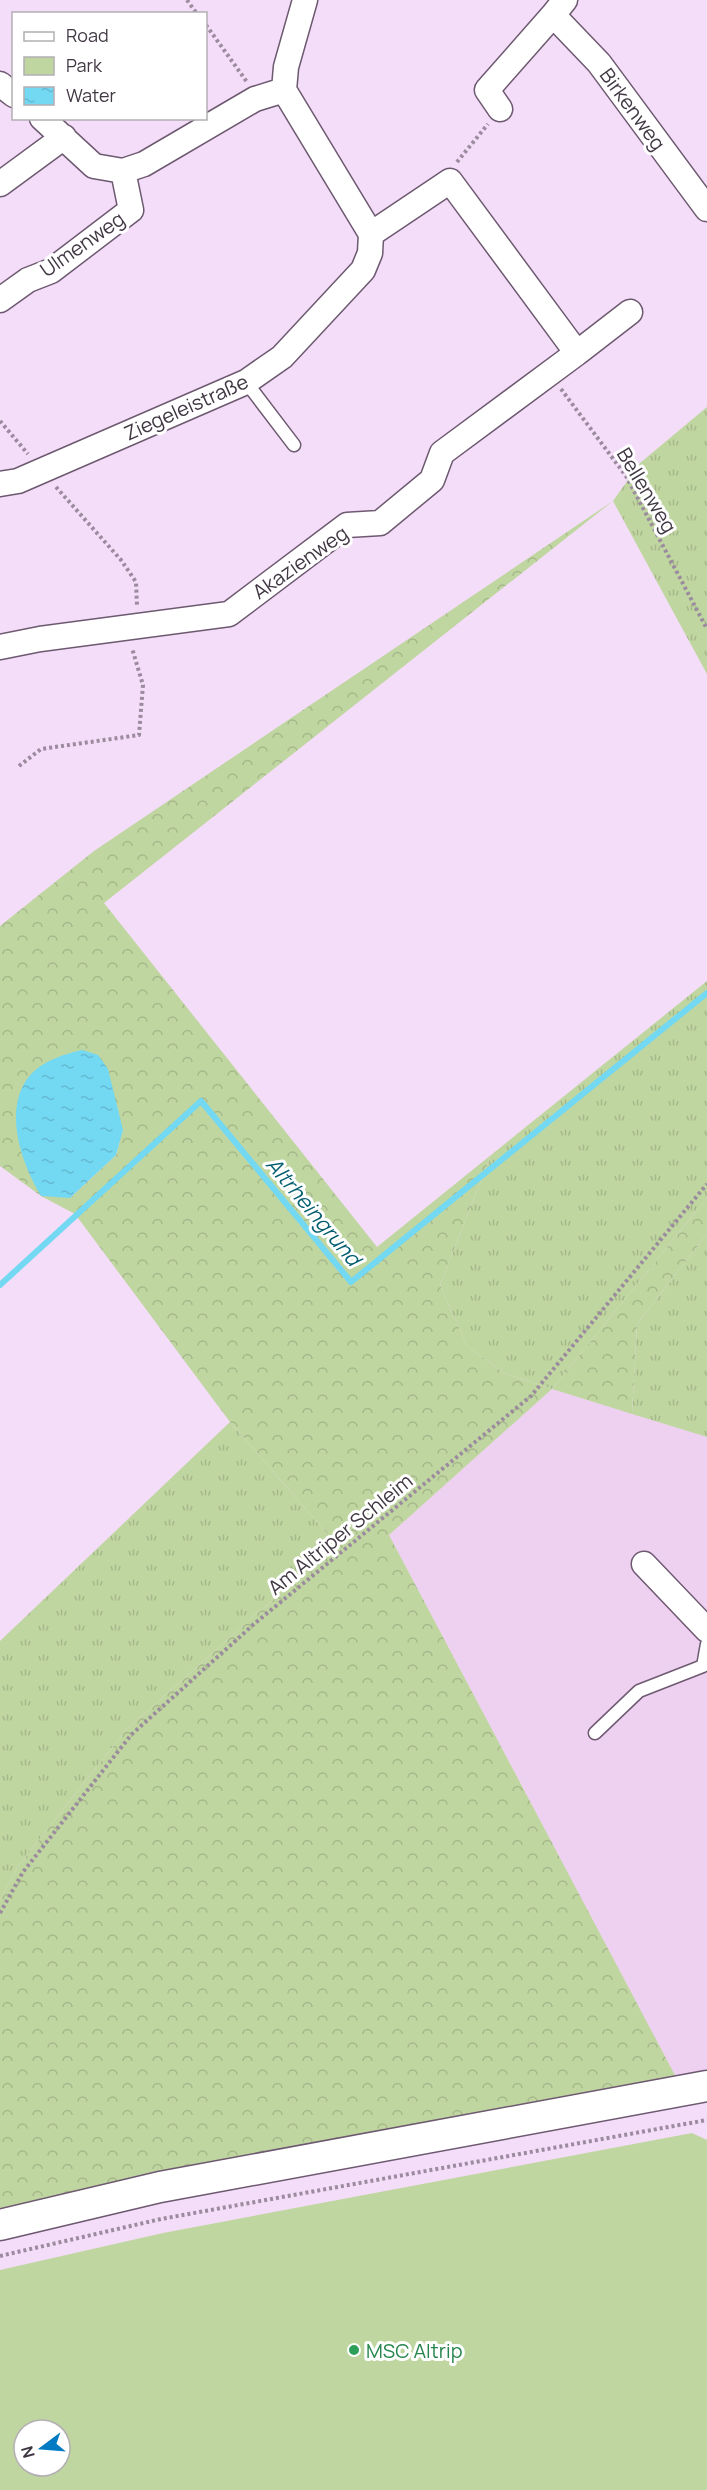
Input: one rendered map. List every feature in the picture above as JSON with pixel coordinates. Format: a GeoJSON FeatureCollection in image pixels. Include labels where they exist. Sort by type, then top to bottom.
{"type":"FeatureCollection","features":[{"type":"Feature","properties":{"kind":"street"},"geometry":{"type":"LineString","coordinates":[[305,0],[286,67],[285,90],[371,234],[450,181],[577,352]]}},
{"type":"Feature","properties":{"kind":"street","name":"Birkenweg"},"geometry":{"type":"LineString","coordinates":[[500,109],[487,90],[559,8],[707,209]]}},
{"type":"Feature","properties":{"kind":"street"},"geometry":{"type":"LineString","coordinates":[[0,84],[12,93]]}},
{"type":"Feature","properties":{"kind":"street"},"geometry":{"type":"LineString","coordinates":[[44,120],[94,166],[123,171],[144,164],[255,99],[285,90]]}},
{"type":"Feature","properties":{"kind":"street"},"geometry":{"type":"LineString","coordinates":[[0,184],[64,137]]}},
{"type":"Feature","properties":{"kind":"street","name":"Ulmenweg"},"geometry":{"type":"LineString","coordinates":[[0,300],[28,280],[51,271],[131,210],[123,171]]}},
{"type":"Feature","properties":{"kind":"street","name":"Ziegeleistraße"},"geometry":{"type":"LineString","coordinates":[[0,484],[18,481],[246,382],[282,357],[363,270],[370,253],[371,234]]}},
{"type":"Feature","properties":{"kind":"street","name":"Akazienweg"},"geometry":{"type":"LineString","coordinates":[[0,647],[61,635],[229,614],[347,525],[380,523],[432,480],[442,453],[630,312]]}},
{"type":"Feature","properties":{"kind":"street"},"geometry":{"type":"LineString","coordinates":[[644,1564],[707,1630]]}},
{"type":"Feature","properties":{"kind":"street"},"geometry":{"type":"LineString","coordinates":[[0,2225],[160,2187],[707,2085]]}},
{"type":"Feature","properties":{"kind":"lane"},"geometry":{"type":"LineString","coordinates":[[246,382],[294,445]]}},
{"type":"Feature","properties":{"kind":"lane"},"geometry":{"type":"LineString","coordinates":[[596,1732],[639,1691],[703,1665],[707,1644]]}},
{"type":"Feature","properties":{"kind":"path"},"geometry":{"type":"LineString","coordinates":[[207,26],[243,74],[255,99]]}},
{"type":"Feature","properties":{"kind":"path"},"geometry":{"type":"LineString","coordinates":[[450,181],[450,171],[500,109]]}},
{"type":"Feature","properties":{"kind":"path","name":"Bellenweg"},"geometry":{"type":"LineString","coordinates":[[550,374],[626,476],[707,628]]}},
{"type":"Feature","properties":{"kind":"path","name":"Am Altriper Schleim"},"geometry":{"type":"LineString","coordinates":[[0,1913],[22,1872],[131,1735],[254,1624],[531,1396],[707,1184]]}},
{"type":"Feature","properties":{"kind":"path"},"geometry":{"type":"LineString","coordinates":[[0,2256],[161,2219],[707,2120]]}},
{"type":"Feature","properties":{"kind":"shaded area"},"geometry":{"type":"Polygon","coordinates":[[[552,1389],[707,1437],[707,2072],[676,2077],[389,1535],[552,1389]]]}},
{"type":"Feature","properties":{"kind":"green space"},"geometry":{"type":"Polygon","coordinates":[[[707,407],[707,674],[613,501],[640,463],[707,407]]]}},
{"type":"Feature","properties":{"kind":"green space"},"geometry":{"type":"Polygon","coordinates":[[[613,501],[104,903],[377,1247],[491,1155],[440,1285],[467,1346],[504,1373],[552,1389],[389,1535],[676,2077],[0,2218],[0,1900],[17,1868],[125,1731],[254,1616],[338,1546],[230,1422],[75,1214],[41,1196],[0,1166],[0,926],[94,851],[613,501]],[[123,1129],[70,1198],[116,1155],[123,1129]]]}},
{"type":"Feature","properties":{"kind":"green space"},"geometry":{"type":"Polygon","coordinates":[[[707,981],[707,1198],[552,1389],[504,1373],[467,1346],[440,1285],[491,1155],[707,981]]]}},
{"type":"Feature","properties":{"kind":"green space"},"geometry":{"type":"Polygon","coordinates":[[[707,1198],[707,1234],[637,1324],[632,1414],[552,1389],[707,1198]]]}},
{"type":"Feature","properties":{"kind":"green space"},"geometry":{"type":"Polygon","coordinates":[[[707,1234],[707,1437],[632,1414],[637,1324],[707,1234]]]}},
{"type":"Feature","properties":{"kind":"green space"},"geometry":{"type":"Polygon","coordinates":[[[230,1422],[338,1546],[254,1616],[125,1731],[17,1868],[0,1900],[0,1641],[230,1422]]]}},
{"type":"Feature","properties":{"kind":"green space","name":"MSC Altrip"},"geometry":{"type":"Polygon","coordinates":[[[692,2133],[707,2140],[707,2490],[0,2490],[0,2270],[163,2233],[692,2133]]]}},
{"type":"Feature","properties":{"kind":"water"},"geometry":{"type":"Polygon","coordinates":[[[82,1050],[98,1055],[108,1069],[123,1130],[116,1155],[70,1198],[41,1196],[21,1151],[16,1118],[18,1102],[23,1086],[37,1068],[56,1058],[82,1050]]]}},
{"type":"Feature","properties":{"kind":"waterway","name":"Altrheingrund"},"geometry":{"type":"LineString","coordinates":[[0,1285],[201,1101],[351,1282],[707,993]]}},
{"type":"Feature","properties":{"kind":"place","name":"MSC Altrip"},"geometry":{"type":"Point","coordinates":[354,2350]}}]}
